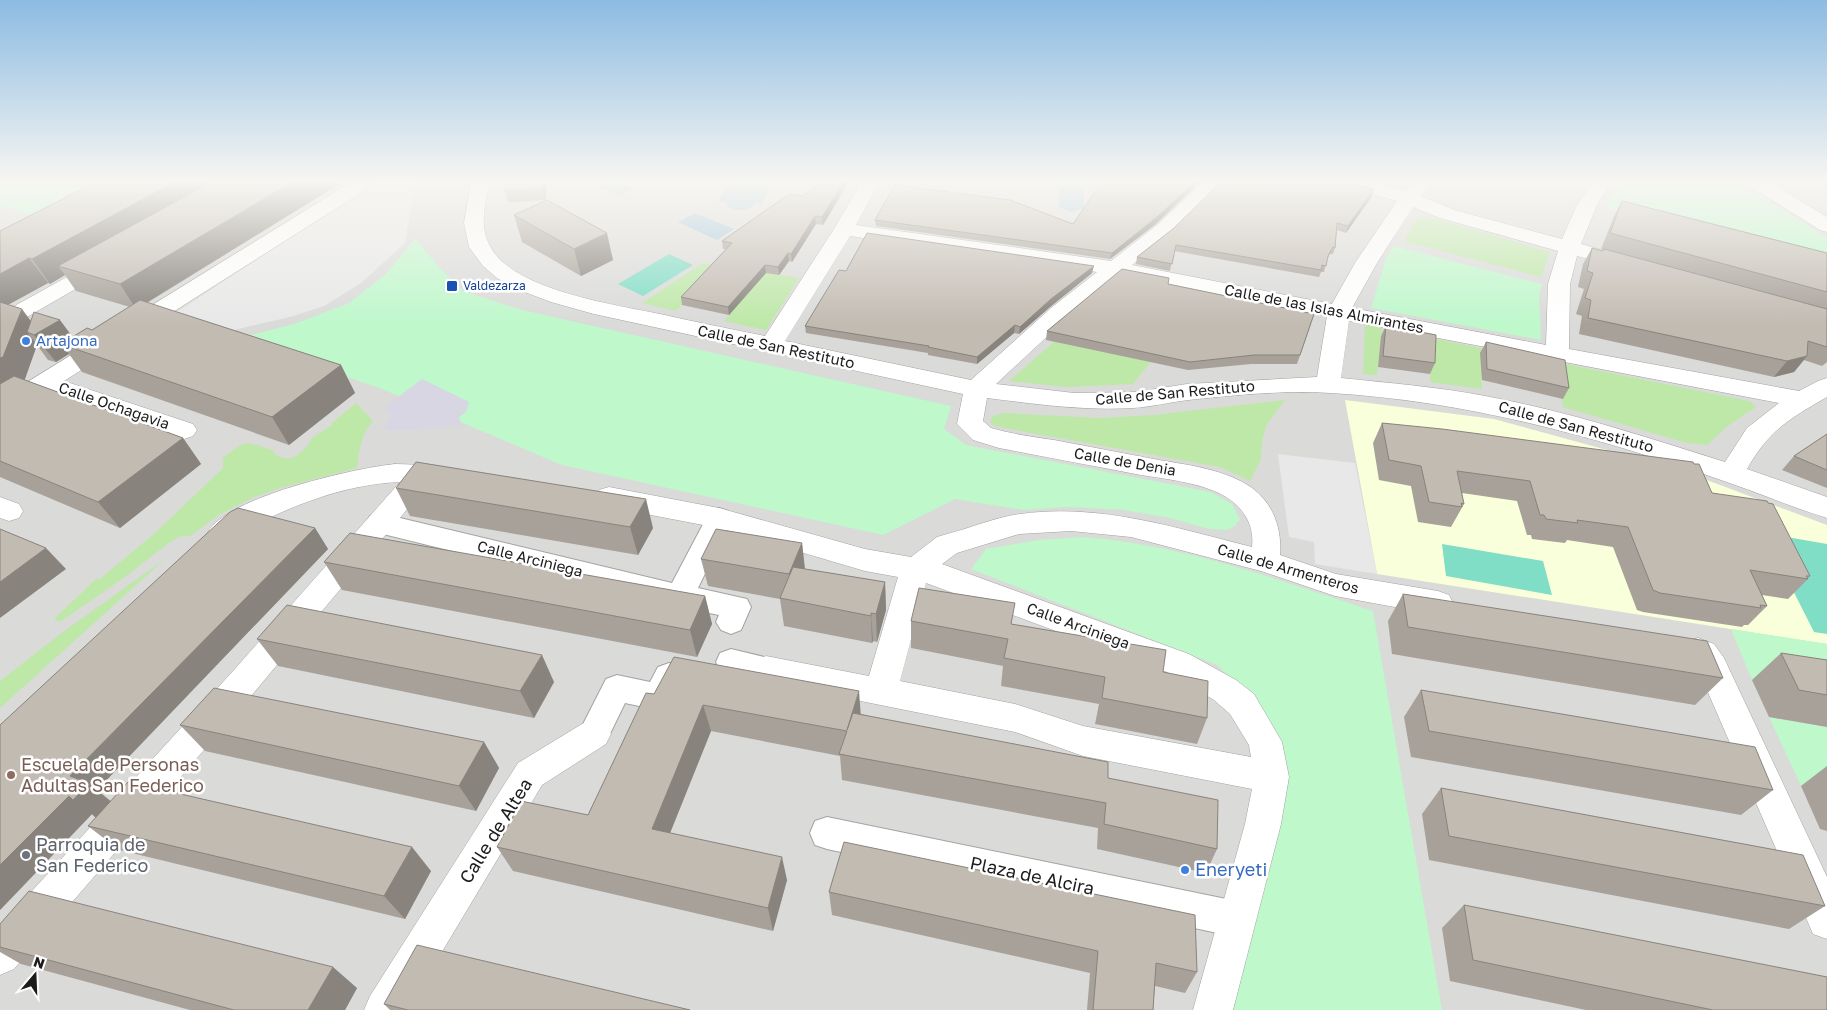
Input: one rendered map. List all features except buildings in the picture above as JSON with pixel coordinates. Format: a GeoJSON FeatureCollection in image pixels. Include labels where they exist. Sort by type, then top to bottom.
{"type":"FeatureCollection","features":[{"type":"Feature","properties":{"kind":"street","name":"Calle Ochagavia"},"geometry":{"type":"LineString","coordinates":[[0,410],[287,230]]}},
{"type":"Feature","properties":{"kind":"street","name":"Calle de San Restituto"},"geometry":{"type":"LineString","coordinates":[[476,230],[480,246],[492,262],[522,284],[535,290],[572,301],[770,346],[976,389],[1074,401],[1135,400],[1187,392],[1255,386],[1330,385],[1435,396],[1486,404],[1592,429],[1731,473],[1827,508]]}},
{"type":"Feature","properties":{"kind":"street"},"geometry":{"type":"LineString","coordinates":[[770,346],[843,230]]}},
{"type":"Feature","properties":{"kind":"street","name":"Calle de las Islas Almirantes"},"geometry":{"type":"LineString","coordinates":[[852,230],[1116,268],[1803,400]]}},
{"type":"Feature","properties":{"kind":"street"},"geometry":{"type":"LineString","coordinates":[[976,389],[1052,318],[1163,230]]}},
{"type":"Feature","properties":{"kind":"street"},"geometry":{"type":"LineString","coordinates":[[1330,385],[1329,375],[1339,312],[1366,263],[1387,230]]}},
{"type":"Feature","properties":{"kind":"street"},"geometry":{"type":"LineString","coordinates":[[1519,230],[1572,242],[1644,262]]}},
{"type":"Feature","properties":{"kind":"street"},"geometry":{"type":"LineString","coordinates":[[1557,354],[1559,284],[1577,230]]}},
{"type":"Feature","properties":{"kind":"street"},"geometry":{"type":"LineString","coordinates":[[0,323],[120,255]]}},
{"type":"Feature","properties":{"kind":"street","name":"Calle Ochagavia"},"geometry":{"type":"LineString","coordinates":[[44,382],[184,430]]}},
{"type":"Feature","properties":{"kind":"street"},"geometry":{"type":"LineString","coordinates":[[1731,473],[1757,432],[1827,386]]}},
{"type":"Feature","properties":{"kind":"street","name":"Calle de Denia"},"geometry":{"type":"LineString","coordinates":[[976,389],[970,424],[982,434],[998,440],[1187,474],[1228,486],[1244,496],[1256,508],[1264,523],[1267,540],[1265,561]]}},
{"type":"Feature","properties":{"kind":"street"},"geometry":{"type":"LineString","coordinates":[[205,546],[218,534],[256,510],[349,480],[396,473],[468,478]]}},
{"type":"Feature","properties":{"kind":"street"},"geometry":{"type":"LineString","coordinates":[[0,955],[245,680],[422,474]]}},
{"type":"Feature","properties":{"kind":"street","name":"Calle Arciniega"},"geometry":{"type":"LineString","coordinates":[[580,492],[719,518],[865,560],[954,580],[1178,663],[1225,690],[1242,704],[1265,742],[1272,777],[1263,824],[1213,1010]]}},
{"type":"Feature","properties":{"kind":"street"},"geometry":{"type":"LineString","coordinates":[[680,596],[719,518]]}},
{"type":"Feature","properties":{"kind":"street","name":"Calle de Armenteros"},"geometry":{"type":"LineString","coordinates":[[916,570],[947,545],[1019,524],[1071,521],[1100,523],[1145,530],[1265,561],[1335,585],[1461,607]]}},
{"type":"Feature","properties":{"kind":"street","name":"Calle Arciniega"},"geometry":{"type":"LineString","coordinates":[[379,523],[680,596],[737,607],[731,622]]}},
{"type":"Feature","properties":{"kind":"street"},"geometry":{"type":"LineString","coordinates":[[882,691],[916,570]]}},
{"type":"Feature","properties":{"kind":"street"},"geometry":{"type":"LineString","coordinates":[[1676,640],[1703,653],[1713,667],[1827,920]]}},
{"type":"Feature","properties":{"kind":"street"},"geometry":{"type":"LineString","coordinates":[[731,662],[1015,718],[1083,741],[1272,777]]}},
{"type":"Feature","properties":{"kind":"street","name":"Calle de Altea"},"geometry":{"type":"LineString","coordinates":[[384,1010],[530,774],[594,734],[617,688],[658,696],[673,667],[698,671]]}},
{"type":"Feature","properties":{"kind":"street","name":"Plaza de Alcira"},"geometry":{"type":"LineString","coordinates":[[827,832],[1236,919]]}},
{"type":"Feature","properties":{"kind":"shaded area"},"geometry":{"type":"Polygon","coordinates":[[[0,230],[1827,230],[1827,1010],[0,1010],[0,230]]]}},
{"type":"Feature","properties":{"kind":"shaded area"},"geometry":{"type":"Polygon","coordinates":[[[302,230],[407,230],[405,243],[361,283],[324,306],[290,317],[203,337],[160,323],[302,230]]]}},
{"type":"Feature","properties":{"kind":"shaded area"},"geometry":{"type":"Polygon","coordinates":[[[1694,230],[1815,230],[1827,238],[1827,265],[1694,230]]]}},
{"type":"Feature","properties":{"kind":"shaded area"},"geometry":{"type":"Polygon","coordinates":[[[415,238],[438,266],[463,291],[522,310],[951,406],[944,429],[966,445],[1211,492],[1232,504],[1240,519],[1235,526],[1227,530],[1209,529],[1170,518],[1123,510],[1068,507],[1023,510],[955,499],[883,535],[562,465],[382,389],[235,339],[294,324],[349,303],[386,274],[415,238]]]}},
{"type":"Feature","properties":{"kind":"shaded area"},"geometry":{"type":"Polygon","coordinates":[[[1394,246],[1542,284],[1539,296],[1541,340],[1371,308],[1386,259],[1394,246]]]}},
{"type":"Feature","properties":{"kind":"shaded area"},"geometry":{"type":"Polygon","coordinates":[[[422,379],[469,402],[466,412],[459,417],[462,426],[390,431],[384,428],[392,415],[385,412],[389,404],[422,379]]]}},
{"type":"Feature","properties":{"kind":"shaded area"},"geometry":{"type":"Polygon","coordinates":[[[1345,400],[1494,419],[1680,470],[1827,525],[1827,644],[1377,574],[1345,400]]]}},
{"type":"Feature","properties":{"kind":"shaded area"},"geometry":{"type":"Polygon","coordinates":[[[1278,454],[1355,463],[1377,574],[1315,564],[1314,542],[1289,537],[1278,454]]]}},
{"type":"Feature","properties":{"kind":"shaded area"},"geometry":{"type":"Polygon","coordinates":[[[1084,537],[1158,548],[1231,565],[1373,611],[1442,1010],[1233,1010],[1282,786],[1247,694],[1217,665],[971,569],[986,549],[1039,540],[1084,537]]]}},
{"type":"Feature","properties":{"kind":"shaded area"},"geometry":{"type":"Polygon","coordinates":[[[1731,629],[1827,644],[1827,692],[1752,680],[1731,629]]]}},
{"type":"Feature","properties":{"kind":"shaded area"},"geometry":{"type":"Polygon","coordinates":[[[1769,717],[1827,727],[1827,790],[1801,786],[1769,717]]]}},
{"type":"Feature","properties":{"kind":"green space"},"geometry":{"type":"Polygon","coordinates":[[[1410,230],[1474,230],[1550,252],[1541,277],[1404,241],[1410,230]]]}},
{"type":"Feature","properties":{"kind":"green space"},"geometry":{"type":"Polygon","coordinates":[[[669,254],[693,265],[643,296],[618,284],[669,254]]]}},
{"type":"Feature","properties":{"kind":"green space"},"geometry":{"type":"Polygon","coordinates":[[[703,263],[719,265],[676,311],[642,303],[703,263]]]}},
{"type":"Feature","properties":{"kind":"green space"},"geometry":{"type":"Polygon","coordinates":[[[742,269],[799,278],[766,330],[724,321],[753,287],[742,269]]]}},
{"type":"Feature","properties":{"kind":"green space"},"geometry":{"type":"Polygon","coordinates":[[[1365,325],[1382,328],[1377,375],[1363,374],[1365,325]]]}},
{"type":"Feature","properties":{"kind":"green space"},"geometry":{"type":"Polygon","coordinates":[[[1122,334],[1166,343],[1133,384],[1067,387],[1009,381],[1054,342],[1107,353],[1122,334]]]}},
{"type":"Feature","properties":{"kind":"green space"},"geometry":{"type":"Polygon","coordinates":[[[1431,338],[1481,348],[1482,389],[1430,382],[1431,338]]]}},
{"type":"Feature","properties":{"kind":"green space"},"geometry":{"type":"Polygon","coordinates":[[[1556,362],[1749,401],[1756,407],[1729,425],[1707,445],[1687,443],[1563,407],[1556,362]]]}},
{"type":"Feature","properties":{"kind":"green space"},"geometry":{"type":"Polygon","coordinates":[[[1285,400],[1267,424],[1262,441],[1261,459],[1250,481],[1220,467],[1004,428],[993,425],[990,421],[993,416],[1004,413],[1100,418],[1154,415],[1285,400]]]}},
{"type":"Feature","properties":{"kind":"green space"},"geometry":{"type":"Polygon","coordinates":[[[356,403],[373,421],[363,437],[357,468],[280,488],[252,498],[219,515],[190,536],[181,536],[170,542],[125,577],[60,622],[54,619],[96,579],[100,579],[155,533],[223,468],[223,458],[237,447],[247,444],[258,445],[274,451],[274,454],[282,458],[294,457],[309,444],[312,438],[332,425],[356,403]]]}},
{"type":"Feature","properties":{"kind":"green space"},"geometry":{"type":"Polygon","coordinates":[[[1764,533],[1827,544],[1827,634],[1814,632],[1764,533]]]}},
{"type":"Feature","properties":{"kind":"green space"},"geometry":{"type":"Polygon","coordinates":[[[1442,544],[1543,561],[1552,595],[1446,576],[1442,544]]]}},
{"type":"Feature","properties":{"kind":"green space"},"geometry":{"type":"Polygon","coordinates":[[[165,559],[0,708],[0,681],[63,632],[165,559]]]}},
{"type":"Feature","properties":{"kind":"water"},"geometry":{"type":"Polygon","coordinates":[[[696,230],[732,230],[717,240],[696,230]]]}},
{"type":"Feature","properties":{"kind":"place","name":"Valdezarza"},"geometry":{"type":"Point","coordinates":[452,286]}},
{"type":"Feature","properties":{"kind":"place","name":"Artajona"},"geometry":{"type":"Point","coordinates":[26,341]}},
{"type":"Feature","properties":{"kind":"place","name":"Escuela de Personas Adultas San Federico"},"geometry":{"type":"Point","coordinates":[11,775]}},
{"type":"Feature","properties":{"kind":"place","name":"Parroquia de San Federico"},"geometry":{"type":"Point","coordinates":[26,855]}},
{"type":"Feature","properties":{"kind":"place","name":"Eneryeti"},"geometry":{"type":"Point","coordinates":[1185,870]}}]}
